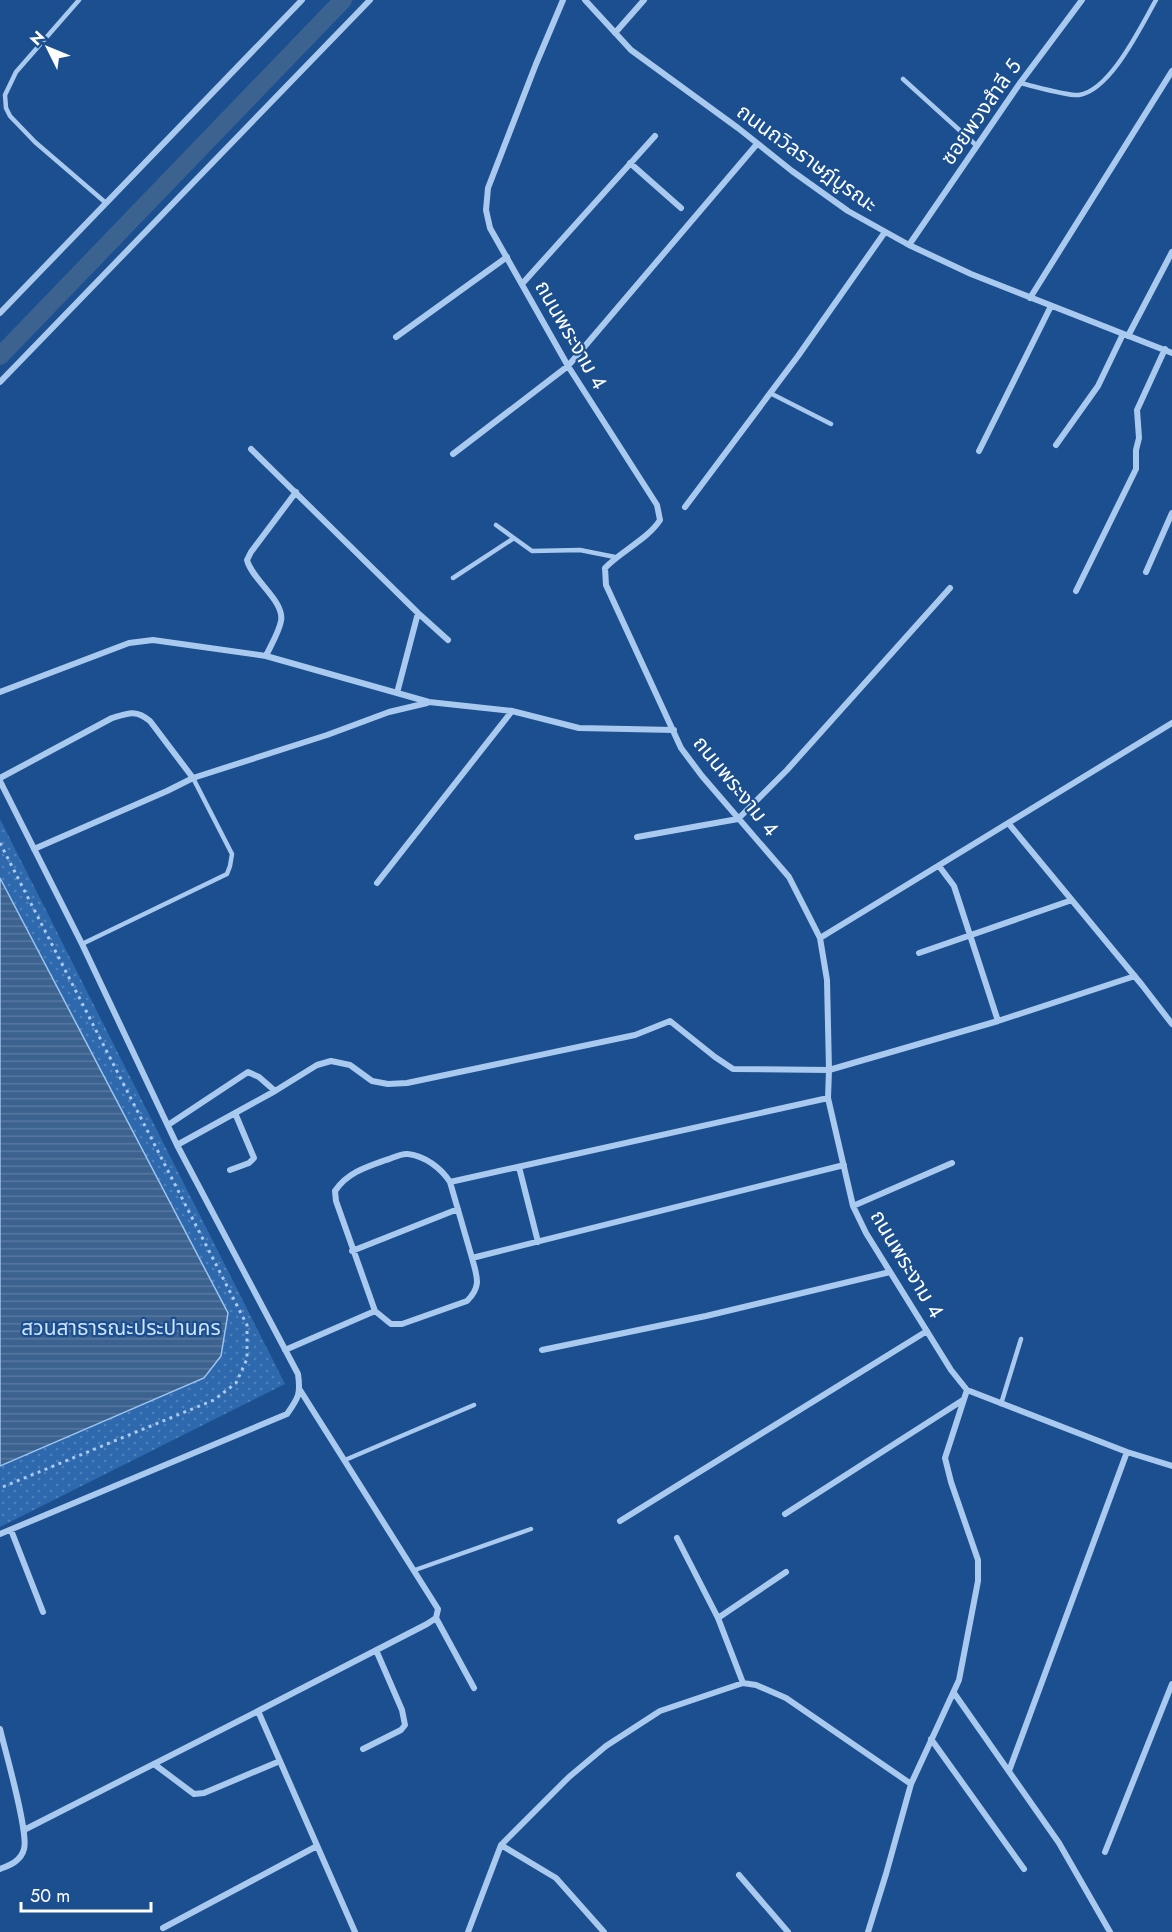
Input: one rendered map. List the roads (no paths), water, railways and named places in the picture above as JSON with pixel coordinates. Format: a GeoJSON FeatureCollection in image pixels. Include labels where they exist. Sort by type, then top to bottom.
{"type":"FeatureCollection","features":[{"type":"Feature","properties":{"kind":"street"},"geometry":{"type":"LineString","coordinates":[[0,313],[302,0]]}},
{"type":"Feature","properties":{"kind":"street"},"geometry":{"type":"LineString","coordinates":[[0,381],[370,0]]}},
{"type":"Feature","properties":{"kind":"street","name":"ถนนพระงาม 4"},"geometry":{"type":"LineString","coordinates":[[563,0],[488,188],[486,210],[490,228],[568,366],[657,505],[660,520],[655,528],[615,557],[605,568],[606,585],[681,748],[738,819],[789,876],[820,938],[826,980],[828,1098],[854,1206],[866,1233],[951,1370],[967,1390]]}},
{"type":"Feature","properties":{"kind":"street","name":"ถนนถวิลราษฎ์บูรณะ"},"geometry":{"type":"LineString","coordinates":[[585,0],[631,50],[848,211],[909,245],[971,274],[1172,353]]}},
{"type":"Feature","properties":{"kind":"street"},"geometry":{"type":"LineString","coordinates":[[615,33],[644,0]]}},
{"type":"Feature","properties":{"kind":"street","name":"ซอยพวงสำลี 5"},"geometry":{"type":"LineString","coordinates":[[909,245],[1020,83],[1082,0]]}},
{"type":"Feature","properties":{"kind":"street"},"geometry":{"type":"LineString","coordinates":[[1030,298],[1172,71]]}},
{"type":"Feature","properties":{"kind":"street"},"geometry":{"type":"LineString","coordinates":[[522,284],[655,136]]}},
{"type":"Feature","properties":{"kind":"street"},"geometry":{"type":"LineString","coordinates":[[453,454],[568,366],[757,144]]}},
{"type":"Feature","properties":{"kind":"street"},"geometry":{"type":"LineString","coordinates":[[630,163],[681,208]]}},
{"type":"Feature","properties":{"kind":"street"},"geometry":{"type":"LineString","coordinates":[[685,507],[885,232]]}},
{"type":"Feature","properties":{"kind":"street"},"geometry":{"type":"LineString","coordinates":[[1056,445],[1098,386],[1172,252]]}},
{"type":"Feature","properties":{"kind":"street"},"geometry":{"type":"LineString","coordinates":[[396,337],[507,257]]}},
{"type":"Feature","properties":{"kind":"street"},"geometry":{"type":"LineString","coordinates":[[979,451],[1051,306]]}},
{"type":"Feature","properties":{"kind":"street"},"geometry":{"type":"LineString","coordinates":[[1076,591],[1136,470],[1136,450],[1139,438],[1137,410],[1165,349]]}},
{"type":"Feature","properties":{"kind":"street"},"geometry":{"type":"LineString","coordinates":[[251,449],[448,640]]}},
{"type":"Feature","properties":{"kind":"street"},"geometry":{"type":"LineString","coordinates":[[266,656],[281,620],[281,610],[249,569],[247,561],[251,552],[296,492]]}},
{"type":"Feature","properties":{"kind":"street"},"geometry":{"type":"LineString","coordinates":[[1146,572],[1172,513]]}},
{"type":"Feature","properties":{"kind":"street"},"geometry":{"type":"LineString","coordinates":[[637,837],[738,819],[787,770],[950,588]]}},
{"type":"Feature","properties":{"kind":"street"},"geometry":{"type":"LineString","coordinates":[[397,693],[418,613]]}},
{"type":"Feature","properties":{"kind":"street"},"geometry":{"type":"LineString","coordinates":[[0,692],[129,643],[153,640],[266,656],[429,702],[512,711],[579,728],[674,730]]}},
{"type":"Feature","properties":{"kind":"street"},"geometry":{"type":"LineString","coordinates":[[34,849],[193,778],[327,735],[389,712],[429,702]]}},
{"type":"Feature","properties":{"kind":"street"},"geometry":{"type":"LineString","coordinates":[[377,883],[512,711]]}},
{"type":"Feature","properties":{"kind":"street"},"geometry":{"type":"LineString","coordinates":[[0,1534],[287,1414],[299,1397],[298,1374],[177,1145],[82,944],[0,780],[112,718],[129,712],[142,714],[150,721],[193,778]]}},
{"type":"Feature","properties":{"kind":"street"},"geometry":{"type":"LineString","coordinates":[[820,938],[1172,723]]}},
{"type":"Feature","properties":{"kind":"street"},"geometry":{"type":"LineString","coordinates":[[1009,824],[1172,1024]]}},
{"type":"Feature","properties":{"kind":"street"},"geometry":{"type":"LineString","coordinates":[[939,866],[954,886],[998,1021]]}},
{"type":"Feature","properties":{"kind":"street"},"geometry":{"type":"LineString","coordinates":[[919,953],[1072,900]]}},
{"type":"Feature","properties":{"kind":"street"},"geometry":{"type":"LineString","coordinates":[[177,1145],[317,1065],[331,1061],[350,1065],[372,1081],[388,1084],[408,1083],[635,1035],[670,1021],[714,1057],[733,1069],[829,1070],[998,1021],[1135,976]]}},
{"type":"Feature","properties":{"kind":"street"},"geometry":{"type":"LineString","coordinates":[[168,1125],[248,1072],[259,1077],[275,1091]]}},
{"type":"Feature","properties":{"kind":"street"},"geometry":{"type":"LineString","coordinates":[[450,1182],[828,1098]]}},
{"type":"Feature","properties":{"kind":"street"},"geometry":{"type":"LineString","coordinates":[[230,1170],[249,1163],[254,1158],[235,1113]]}},
{"type":"Feature","properties":{"kind":"street"},"geometry":{"type":"LineString","coordinates":[[406,1154],[419,1157],[438,1167],[450,1182],[478,1281],[475,1293],[467,1301],[402,1324],[391,1324],[375,1311],[352,1251],[335,1191],[347,1177],[358,1170],[406,1154]]}},
{"type":"Feature","properties":{"kind":"street"},"geometry":{"type":"LineString","coordinates":[[854,1206],[952,1163]]}},
{"type":"Feature","properties":{"kind":"street"},"geometry":{"type":"LineString","coordinates":[[472,1258],[844,1165]]}},
{"type":"Feature","properties":{"kind":"street"},"geometry":{"type":"LineString","coordinates":[[519,1167],[538,1242]]}},
{"type":"Feature","properties":{"kind":"street"},"geometry":{"type":"LineString","coordinates":[[352,1251],[458,1209]]}},
{"type":"Feature","properties":{"kind":"street"},"geometry":{"type":"LineString","coordinates":[[542,1350],[706,1316],[890,1272]]}},
{"type":"Feature","properties":{"kind":"street"},"geometry":{"type":"LineString","coordinates":[[285,1350],[375,1311]]}},
{"type":"Feature","properties":{"kind":"street"},"geometry":{"type":"LineString","coordinates":[[620,1521],[927,1330]]}},
{"type":"Feature","properties":{"kind":"street"},"geometry":{"type":"LineString","coordinates":[[300,1390],[438,1609],[436,1618],[474,1688]]}},
{"type":"Feature","properties":{"kind":"street"},"geometry":{"type":"LineString","coordinates":[[868,1932],[911,1784],[959,1680],[978,1581],[978,1560],[945,1458],[967,1390],[1127,1452],[1172,1466]]}},
{"type":"Feature","properties":{"kind":"street"},"geometry":{"type":"LineString","coordinates":[[786,1514],[963,1400]]}},
{"type":"Feature","properties":{"kind":"street"},"geometry":{"type":"LineString","coordinates":[[1009,1771],[1127,1452]]}},
{"type":"Feature","properties":{"kind":"street"},"geometry":{"type":"LineString","coordinates":[[11,1530],[43,1612]]}},
{"type":"Feature","properties":{"kind":"street"},"geometry":{"type":"LineString","coordinates":[[677,1538],[718,1618],[743,1683]]}},
{"type":"Feature","properties":{"kind":"street"},"geometry":{"type":"LineString","coordinates":[[718,1618],[786,1572]]}},
{"type":"Feature","properties":{"kind":"street"},"geometry":{"type":"LineString","coordinates":[[24,1830],[436,1618]]}},
{"type":"Feature","properties":{"kind":"street"},"geometry":{"type":"LineString","coordinates":[[363,1749],[401,1730],[405,1725],[402,1710],[376,1650]]}},
{"type":"Feature","properties":{"kind":"street"},"geometry":{"type":"LineString","coordinates":[[468,1932],[501,1845],[569,1777],[606,1746],[660,1711],[743,1683],[756,1684],[786,1698],[911,1784]]}},
{"type":"Feature","properties":{"kind":"street"},"geometry":{"type":"LineString","coordinates":[[1105,1852],[1172,1684]]}},
{"type":"Feature","properties":{"kind":"street"},"geometry":{"type":"LineString","coordinates":[[954,1693],[1059,1843],[1110,1932]]}},
{"type":"Feature","properties":{"kind":"street"},"geometry":{"type":"LineString","coordinates":[[258,1711],[355,1932]]}},
{"type":"Feature","properties":{"kind":"street"},"geometry":{"type":"LineString","coordinates":[[0,1729],[24,1830],[24,1849],[14,1864],[0,1869]]}},
{"type":"Feature","properties":{"kind":"street"},"geometry":{"type":"LineString","coordinates":[[931,1739],[1024,1869]]}},
{"type":"Feature","properties":{"kind":"street"},"geometry":{"type":"LineString","coordinates":[[154,1764],[194,1794],[204,1793],[280,1761]]}},
{"type":"Feature","properties":{"kind":"street"},"geometry":{"type":"LineString","coordinates":[[501,1845],[556,1878],[604,1932]]}},
{"type":"Feature","properties":{"kind":"street"},"geometry":{"type":"LineString","coordinates":[[163,1928],[317,1846]]}},
{"type":"Feature","properties":{"kind":"street"},"geometry":{"type":"LineString","coordinates":[[739,1875],[788,1932]]}},
{"type":"Feature","properties":{"kind":"lane"},"geometry":{"type":"LineString","coordinates":[[79,0],[16,72],[5,95],[6,108],[10,116],[35,142],[106,203]]}},
{"type":"Feature","properties":{"kind":"lane"},"geometry":{"type":"LineString","coordinates":[[1020,83],[1079,95],[1095,88],[1115,69],[1156,0]]}},
{"type":"Feature","properties":{"kind":"lane"},"geometry":{"type":"LineString","coordinates":[[903,80],[977,146]]}},
{"type":"Feature","properties":{"kind":"lane"},"geometry":{"type":"LineString","coordinates":[[770,393],[831,423]]}},
{"type":"Feature","properties":{"kind":"lane"},"geometry":{"type":"LineString","coordinates":[[495,525],[532,551],[580,550],[615,557]]}},
{"type":"Feature","properties":{"kind":"lane"},"geometry":{"type":"LineString","coordinates":[[453,578],[514,538]]}},
{"type":"Feature","properties":{"kind":"lane"},"geometry":{"type":"LineString","coordinates":[[82,944],[227,874],[231,866],[232,854],[193,778]]}},
{"type":"Feature","properties":{"kind":"lane"},"geometry":{"type":"LineString","coordinates":[[1001,1404],[1021,1339]]}},
{"type":"Feature","properties":{"kind":"lane"},"geometry":{"type":"LineString","coordinates":[[345,1460],[474,1405]]}},
{"type":"Feature","properties":{"kind":"lane"},"geometry":{"type":"LineString","coordinates":[[415,1570],[531,1529]]}},
{"type":"Feature","properties":{"kind":"waterway"},"geometry":{"type":"LineString","coordinates":[[0,356],[343,0]]}},
{"type":"Feature","properties":{"kind":"park label","name":"สวนสาธารณะประปานคร"},"geometry":{"type":"Point","coordinates":[121,1328]}}]}
